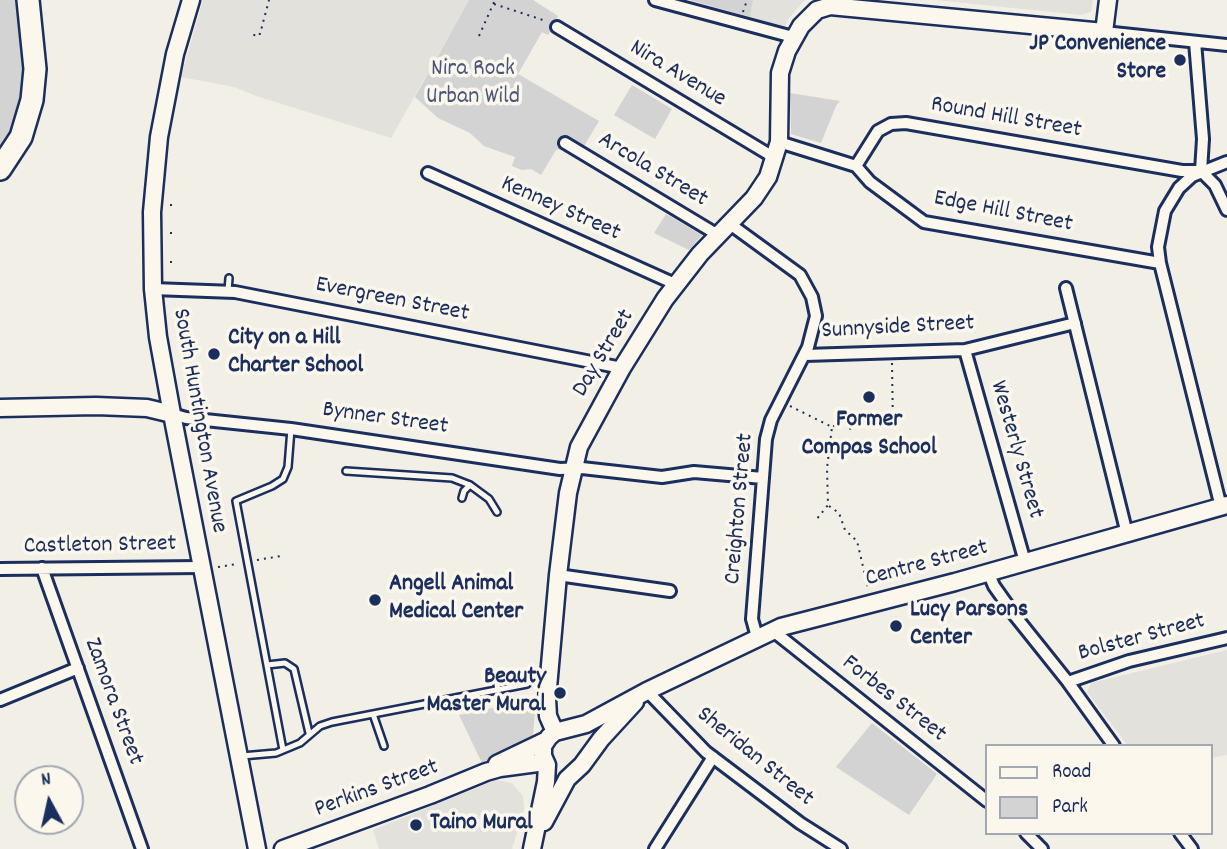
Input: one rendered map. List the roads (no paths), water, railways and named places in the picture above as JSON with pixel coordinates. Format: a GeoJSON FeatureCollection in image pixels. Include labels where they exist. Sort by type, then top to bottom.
{"type":"FeatureCollection","features":[{"type":"Feature","properties":{"kind":"highway"},"geometry":{"type":"LineString","coordinates":[[0,169],[21,137],[33,94],[34,56],[28,0]]}},
{"type":"Feature","properties":{"kind":"main road","name":"South Huntington Avenue"},"geometry":{"type":"LineString","coordinates":[[191,0],[173,65],[159,137],[152,212],[153,289],[158,337],[172,414],[210,567],[239,757],[257,849]]}},
{"type":"Feature","properties":{"kind":"main road"},"geometry":{"type":"LineString","coordinates":[[793,37],[812,14],[830,6],[1104,32],[1108,0]]}},
{"type":"Feature","properties":{"kind":"main road","name":"Day Street"},"geometry":{"type":"LineString","coordinates":[[554,735],[547,705],[558,575],[573,468],[587,428],[675,284],[762,187],[777,150],[779,77],[793,37]]}},
{"type":"Feature","properties":{"kind":"main road","name":"Bynner Street"},"geometry":{"type":"LineString","coordinates":[[0,408],[122,407],[147,408],[172,414]]}},
{"type":"Feature","properties":{"kind":"main road","name":"Centre Street"},"geometry":{"type":"LineString","coordinates":[[533,844],[544,793],[546,764],[542,751],[554,735],[586,724],[764,634],[809,618],[926,596],[988,572],[1224,506]]}},
{"type":"Feature","properties":{"kind":"main road","name":"Centre Street"},"geometry":{"type":"LineString","coordinates":[[533,844],[564,784],[615,723],[647,691]]}},
{"type":"Feature","properties":{"kind":"main road"},"geometry":{"type":"LineString","coordinates":[[546,764],[559,774],[579,766],[585,746],[580,737],[572,732],[554,735]]}},
{"type":"Feature","properties":{"kind":"main road","name":"Perkins Street"},"geometry":{"type":"LineString","coordinates":[[486,772],[504,759],[534,748],[554,735]]}},
{"type":"Feature","properties":{"kind":"main road","name":"Perkins Street"},"geometry":{"type":"LineString","coordinates":[[283,849],[486,772],[500,768],[546,764]]}},
{"type":"Feature","properties":{"kind":"street"},"geometry":{"type":"LineString","coordinates":[[655,0],[793,37]]}},
{"type":"Feature","properties":{"kind":"street","name":"Nira Avenue"},"geometry":{"type":"LineString","coordinates":[[557,27],[777,150]]}},
{"type":"Feature","properties":{"kind":"street"},"geometry":{"type":"LineString","coordinates":[[1104,32],[1227,45]]}},
{"type":"Feature","properties":{"kind":"street"},"geometry":{"type":"LineString","coordinates":[[1195,41],[1203,139],[1201,171],[1215,185],[1227,210]]}},
{"type":"Feature","properties":{"kind":"street","name":"Round Hill Street"},"geometry":{"type":"LineString","coordinates":[[856,166],[878,131],[901,123],[1182,171],[1201,171]]}},
{"type":"Feature","properties":{"kind":"street","name":"Arcola Street"},"geometry":{"type":"LineString","coordinates":[[565,144],[724,229]]}},
{"type":"Feature","properties":{"kind":"street"},"geometry":{"type":"LineString","coordinates":[[777,150],[856,166]]}},
{"type":"Feature","properties":{"kind":"street"},"geometry":{"type":"LineString","coordinates":[[1224,506],[1160,263],[1158,241],[1165,211],[1183,183],[1201,171],[1227,162]]}},
{"type":"Feature","properties":{"kind":"street","name":"Edge Hill Street"},"geometry":{"type":"LineString","coordinates":[[856,166],[870,182],[924,222],[1160,263]]}},
{"type":"Feature","properties":{"kind":"street","name":"Kenney Street"},"geometry":{"type":"LineString","coordinates":[[428,173],[675,284]]}},
{"type":"Feature","properties":{"kind":"street","name":"Creighton Street"},"geometry":{"type":"LineString","coordinates":[[724,229],[790,266],[813,297],[816,316],[805,355],[769,425],[752,619],[764,634]]}},
{"type":"Feature","properties":{"kind":"street"},"geometry":{"type":"LineString","coordinates":[[1066,288],[1127,534]]}},
{"type":"Feature","properties":{"kind":"street","name":"Evergreen Street"},"geometry":{"type":"LineString","coordinates":[[153,289],[228,290],[622,368]]}},
{"type":"Feature","properties":{"kind":"street","name":"Sunnyside Street"},"geometry":{"type":"LineString","coordinates":[[805,355],[965,350],[1075,323]]}},
{"type":"Feature","properties":{"kind":"street","name":"Westerly Street"},"geometry":{"type":"LineString","coordinates":[[965,350],[1025,562]]}},
{"type":"Feature","properties":{"kind":"street","name":"Bynner Street"},"geometry":{"type":"LineString","coordinates":[[172,414],[560,469],[662,477],[694,472],[763,478]]}},
{"type":"Feature","properties":{"kind":"street","name":"Castleton Street"},"geometry":{"type":"LineString","coordinates":[[0,569],[210,567]]}},
{"type":"Feature","properties":{"kind":"street","name":"Zamora Street"},"geometry":{"type":"LineString","coordinates":[[42,568],[142,849]]}},
{"type":"Feature","properties":{"kind":"street"},"geometry":{"type":"LineString","coordinates":[[988,572],[994,586],[1016,617],[1113,744]]}},
{"type":"Feature","properties":{"kind":"street"},"geometry":{"type":"LineString","coordinates":[[558,575],[670,591]]}},
{"type":"Feature","properties":{"kind":"street","name":"Forbes Street"},"geometry":{"type":"LineString","coordinates":[[764,634],[986,801]]}},
{"type":"Feature","properties":{"kind":"street","name":"Bolster Street"},"geometry":{"type":"LineString","coordinates":[[1068,682],[1129,661],[1227,638]]}},
{"type":"Feature","properties":{"kind":"street"},"geometry":{"type":"LineString","coordinates":[[0,700],[78,668]]}},
{"type":"Feature","properties":{"kind":"street","name":"Sheridan Street"},"geometry":{"type":"LineString","coordinates":[[647,691],[692,739],[713,757],[800,823],[841,849]]}},
{"type":"Feature","properties":{"kind":"street"},"geometry":{"type":"LineString","coordinates":[[655,849],[713,757]]}},
{"type":"Feature","properties":{"kind":"street"},"geometry":{"type":"LineString","coordinates":[[1028,835],[1042,849]]}},
{"type":"Feature","properties":{"kind":"lane"},"geometry":{"type":"LineString","coordinates":[[228,290],[229,278]]}},
{"type":"Feature","properties":{"kind":"lane"},"geometry":{"type":"LineString","coordinates":[[283,750],[236,501],[283,479],[288,467],[291,429]]}},
{"type":"Feature","properties":{"kind":"lane"},"geometry":{"type":"LineString","coordinates":[[346,471],[452,478],[470,485],[489,499],[497,512]]}},
{"type":"Feature","properties":{"kind":"lane"},"geometry":{"type":"LineString","coordinates":[[462,498],[470,485]]}},
{"type":"Feature","properties":{"kind":"lane"},"geometry":{"type":"LineString","coordinates":[[267,665],[285,663],[294,669],[309,733]]}},
{"type":"Feature","properties":{"kind":"lane"},"geometry":{"type":"LineString","coordinates":[[239,757],[276,753],[300,743],[309,733],[332,722],[527,684],[528,673]]}},
{"type":"Feature","properties":{"kind":"lane"},"geometry":{"type":"LineString","coordinates":[[496,678],[498,690]]}},
{"type":"Feature","properties":{"kind":"lane"},"geometry":{"type":"LineString","coordinates":[[373,714],[384,746]]}},
{"type":"Feature","properties":{"kind":"place","name":"JP Convenience Store"},"geometry":{"type":"Point","coordinates":[1180,60]}},
{"type":"Feature","properties":{"kind":"place","name":"City on a Hill Charter School"},"geometry":{"type":"Point","coordinates":[214,354]}},
{"type":"Feature","properties":{"kind":"place","name":"Former Compas School"},"geometry":{"type":"Point","coordinates":[869,397]}},
{"type":"Feature","properties":{"kind":"place","name":"Angell Animal Medical Center"},"geometry":{"type":"Point","coordinates":[375,600]}},
{"type":"Feature","properties":{"kind":"place","name":"Lucy Parsons Center"},"geometry":{"type":"Point","coordinates":[896,626]}},
{"type":"Feature","properties":{"kind":"place","name":"Beauty Master Mural"},"geometry":{"type":"Point","coordinates":[560,693]}},
{"type":"Feature","properties":{"kind":"place","name":"Taino Mural"},"geometry":{"type":"Point","coordinates":[416,825]}},
{"type":"Feature","properties":{"kind":"park label","name":"Nira Rock Urban Wild"},"geometry":{"type":"Point","coordinates":[473,85]}}]}
